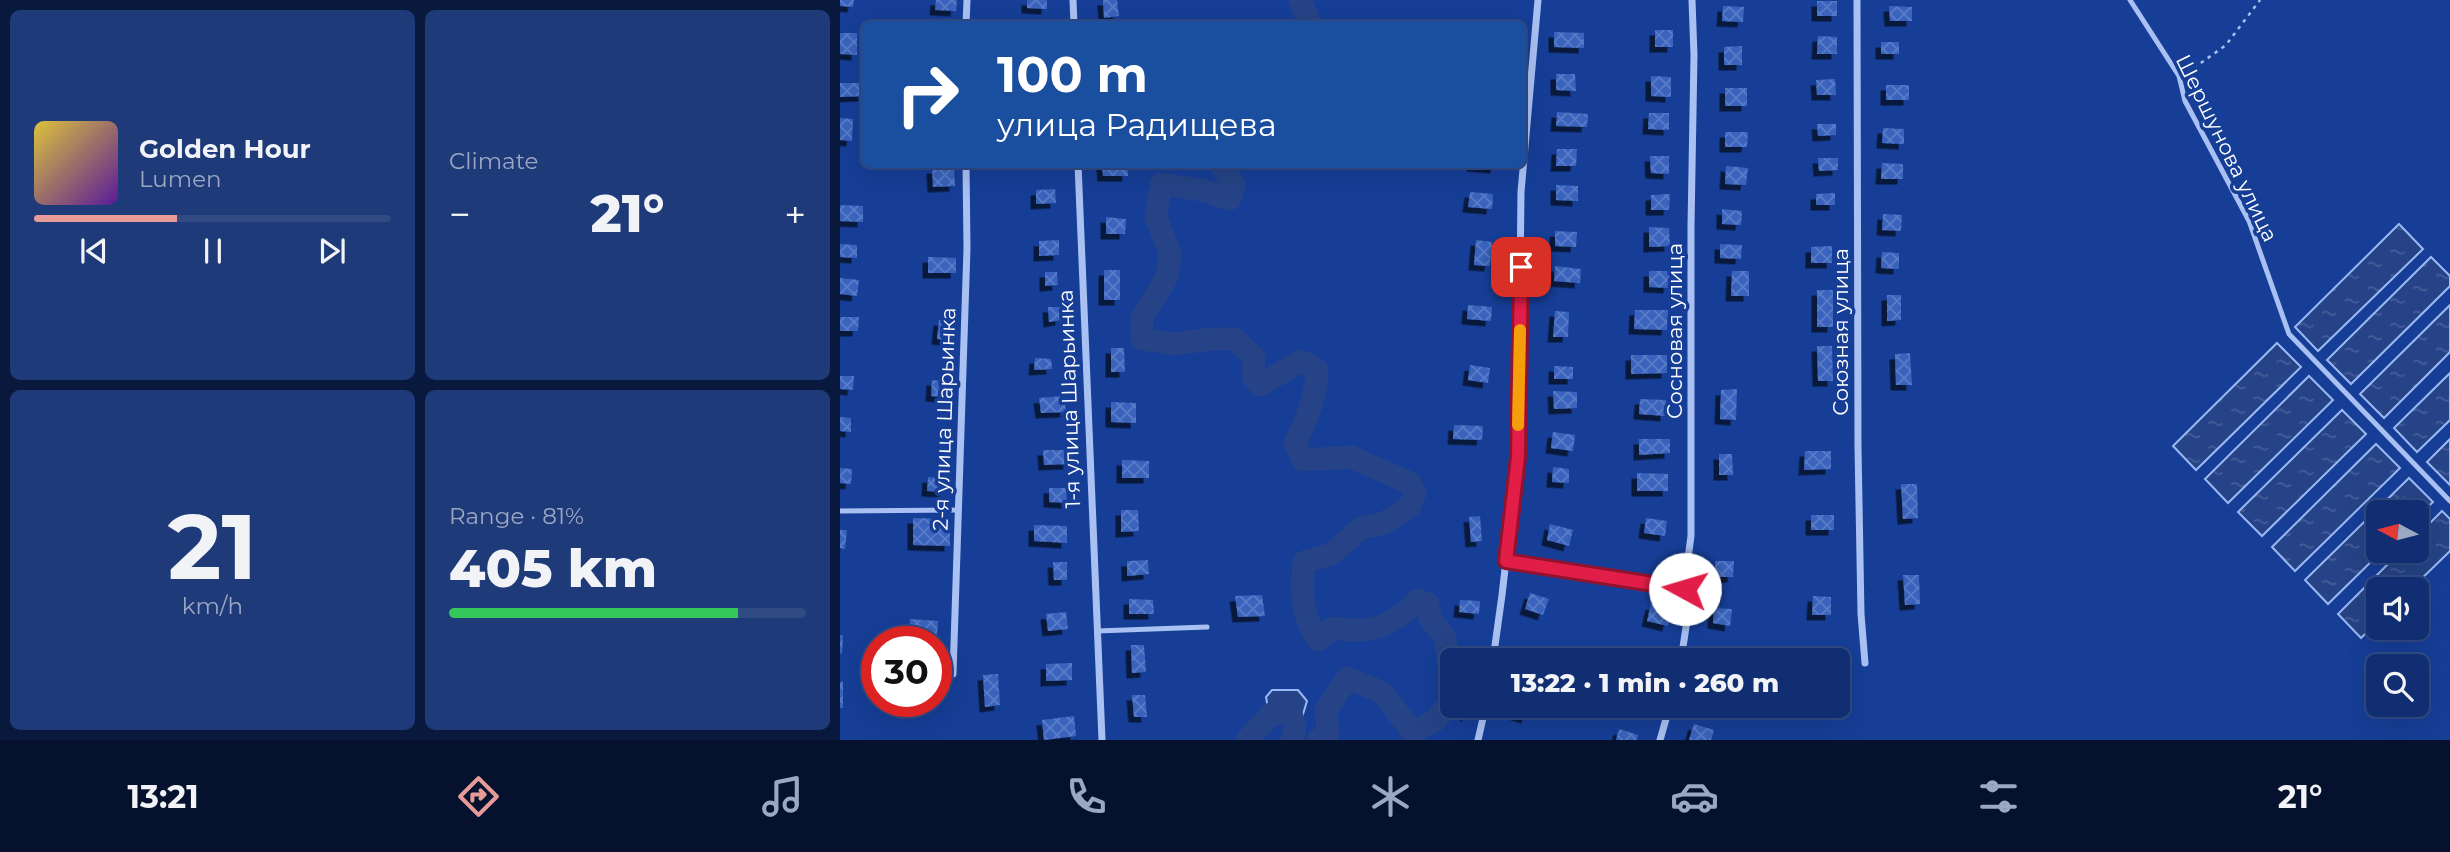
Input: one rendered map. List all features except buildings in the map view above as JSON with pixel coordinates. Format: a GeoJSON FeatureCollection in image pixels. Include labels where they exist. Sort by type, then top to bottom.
{"type":"FeatureCollection","features":[{"type":"Feature","properties":{"kind":"street"},"geometry":{"type":"LineString","coordinates":[[967,0],[967,21]]}},
{"type":"Feature","properties":{"kind":"street"},"geometry":{"type":"LineString","coordinates":[[1073,0],[1074,21]]}},
{"type":"Feature","properties":{"kind":"street"},"geometry":{"type":"LineString","coordinates":[[1526,136],[1538,0]]}},
{"type":"Feature","properties":{"kind":"street","name":"Сосновая улица"},"geometry":{"type":"LineString","coordinates":[[1683,648],[1688,614],[1685,589],[1691,536],[1694,55],[1692,0]]}},
{"type":"Feature","properties":{"kind":"street","name":"Союзная улица"},"geometry":{"type":"LineString","coordinates":[[1857,0],[1858,447],[1861,614],[1865,663]]}},
{"type":"Feature","properties":{"kind":"street","name":"2-я улица Шарьинка"},"geometry":{"type":"LineString","coordinates":[[953,674],[967,248],[966,168]]}},
{"type":"Feature","properties":{"kind":"street","name":"1-я улица Шарьинка"},"geometry":{"type":"LineString","coordinates":[[1078,168],[1102,740]]}},
{"type":"Feature","properties":{"kind":"street"},"geometry":{"type":"LineString","coordinates":[[1495,648],[1518,457],[1523,168]]}},
{"type":"Feature","properties":{"kind":"street"},"geometry":{"type":"LineString","coordinates":[[1506,561],[1685,589]]}},
{"type":"Feature","properties":{"kind":"street"},"geometry":{"type":"LineString","coordinates":[[1478,740],[1483,718]]}},
{"type":"Feature","properties":{"kind":"street"},"geometry":{"type":"LineString","coordinates":[[1660,740],[1666,718]]}},
{"type":"Feature","properties":{"kind":"lane","name":"Шершунова улица"},"geometry":{"type":"LineString","coordinates":[[2130,0],[2179,76],[2185,101],[2249,221],[2289,334],[2450,501]]}},
{"type":"Feature","properties":{"kind":"lane"},"geometry":{"type":"LineString","coordinates":[[840,511],[958,510]]}},
{"type":"Feature","properties":{"kind":"lane"},"geometry":{"type":"LineString","coordinates":[[1097,631],[1207,627]]}},
{"type":"Feature","properties":{"kind":"path"},"geometry":{"type":"LineString","coordinates":[[2179,76],[2189,73],[2226,46],[2260,0]]}},
{"type":"Feature","properties":{"kind":"water"},"geometry":{"type":"Polygon","coordinates":[[[2399,224],[2423,249],[2318,351],[2295,327],[2399,224]]]}},
{"type":"Feature","properties":{"kind":"water"},"geometry":{"type":"Polygon","coordinates":[[[2431,257],[2450,276],[2450,286],[2351,384],[2327,360],[2431,257]]]}},
{"type":"Feature","properties":{"kind":"water"},"geometry":{"type":"Polygon","coordinates":[[[2450,305],[2450,352],[2384,418],[2360,394],[2450,305]]]}},
{"type":"Feature","properties":{"kind":"water"},"geometry":{"type":"Polygon","coordinates":[[[2277,343],[2301,367],[2196,470],[2173,446],[2277,343]]]}},
{"type":"Feature","properties":{"kind":"water"},"geometry":{"type":"Polygon","coordinates":[[[2450,373],[2450,420],[2417,452],[2394,428],[2450,373]]]}},
{"type":"Feature","properties":{"kind":"water"},"geometry":{"type":"Polygon","coordinates":[[[2309,376],[2333,400],[2228,503],[2205,479],[2309,376]]]}},
{"type":"Feature","properties":{"kind":"water"},"geometry":{"type":"Polygon","coordinates":[[[2342,410],[2366,434],[2262,536],[2238,512],[2342,410]]]}},
{"type":"Feature","properties":{"kind":"water"},"geometry":{"type":"Polygon","coordinates":[[[2450,439],[2450,485],[2427,462],[2450,439]]]}},
{"type":"Feature","properties":{"kind":"water"},"geometry":{"type":"Polygon","coordinates":[[[2376,444],[2400,468],[2295,571],[2272,547],[2376,444]]]}},
{"type":"Feature","properties":{"kind":"water"},"geometry":{"type":"Polygon","coordinates":[[[2409,478],[2433,502],[2429,506],[2429,500],[2387,500],[2409,478]]]}},
{"type":"Feature","properties":{"kind":"water"},"geometry":{"type":"Polygon","coordinates":[[[2442,511],[2450,519],[2450,551],[2423,577],[2375,577],[2388,564],[2429,564],[2429,524],[2442,511]]]}},
{"type":"Feature","properties":{"kind":"water"},"geometry":{"type":"Polygon","coordinates":[[[2366,520],[2366,564],[2369,564],[2328,604],[2305,580],[2366,520]]]}},
{"type":"Feature","properties":{"kind":"water"},"geometry":{"type":"Polygon","coordinates":[[[2366,586],[2366,633],[2361,638],[2338,614],[2366,586]]]}},
{"type":"Feature","properties":{"kind":"water"},"geometry":{"type":"Polygon","coordinates":[[[1272,690],[1298,690],[1307,701],[1300,724],[1288,721],[1290,714],[1268,709],[1266,697],[1272,690]]]}},
{"type":"Feature","properties":{"kind":"waterway"},"geometry":{"type":"LineString","coordinates":[[1300,0],[1309,21]]}},
{"type":"Feature","properties":{"kind":"waterway"},"geometry":{"type":"LineString","coordinates":[[1223,168],[1234,185],[1230,199],[1201,190],[1161,184],[1156,217],[1170,253],[1167,277],[1142,318],[1142,339],[1174,344],[1235,339],[1254,357],[1253,377],[1260,385],[1301,361],[1317,370],[1310,408],[1295,443],[1303,460],[1351,457],[1410,483],[1415,493],[1409,507],[1384,523],[1361,528],[1332,554],[1304,562],[1305,613],[1312,631],[1318,640],[1333,628],[1358,630],[1380,626],[1400,616],[1418,600],[1428,604],[1430,618],[1445,638],[1447,648]]}},
{"type":"Feature","properties":{"kind":"waterway"},"geometry":{"type":"LineString","coordinates":[[1318,740],[1328,734],[1326,710],[1348,678],[1383,693],[1412,732],[1436,720],[1440,715]]}},
{"type":"Feature","properties":{"kind":"waterway"},"geometry":{"type":"LineString","coordinates":[[1247,740],[1271,714],[1291,714],[1295,727],[1292,740]]}},
{"type":"Feature","properties":{"kind":"slow traffic"},"geometry":{"type":"LineString","coordinates":[[1518,425],[1520,330]]}},
{"type":"Feature","properties":{"kind":"route"},"geometry":{"type":"LineString","coordinates":[[1521,267],[1518,457],[1506,561],[1685,589]]}}]}
